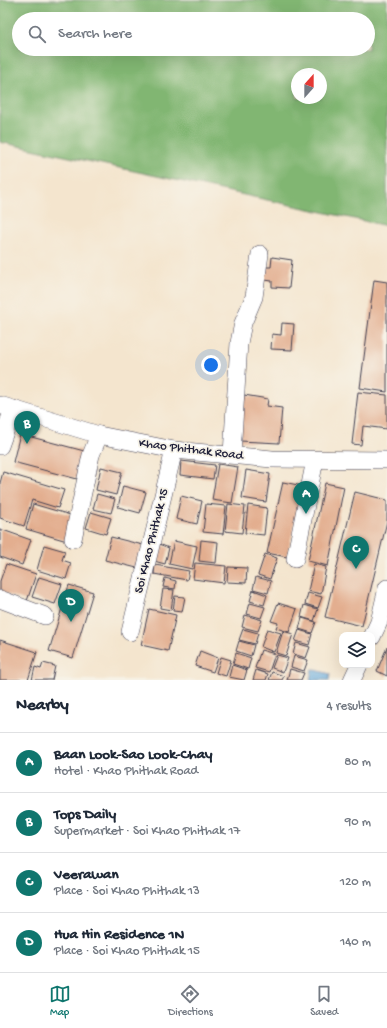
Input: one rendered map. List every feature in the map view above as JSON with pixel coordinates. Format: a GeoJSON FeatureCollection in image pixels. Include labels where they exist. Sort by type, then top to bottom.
{"type":"FeatureCollection","features":[{"type":"Feature","properties":{"kind":"street"},"geometry":{"type":"LineString","coordinates":[[232,454],[239,343],[243,323],[254,297],[260,254]]}},
{"type":"Feature","properties":{"kind":"street"},"geometry":{"type":"LineString","coordinates":[[0,446],[6,407]]}},
{"type":"Feature","properties":{"kind":"street","name":"Khao Phithak Road"},"geometry":{"type":"LineString","coordinates":[[6,407],[99,435],[174,450],[232,454],[272,459],[387,460]]}},
{"type":"Feature","properties":{"kind":"street"},"geometry":{"type":"LineString","coordinates":[[74,539],[91,455],[99,435]]}},
{"type":"Feature","properties":{"kind":"street","name":"Soi Khao Phithak 15"},"geometry":{"type":"LineString","coordinates":[[130,632],[174,450]]}},
{"type":"Feature","properties":{"kind":"street"},"geometry":{"type":"LineString","coordinates":[[295,559],[315,460]]}},
{"type":"Feature","properties":{"kind":"street"},"geometry":{"type":"LineString","coordinates":[[374,632],[379,622],[387,588]]}},
{"type":"Feature","properties":{"kind":"street"},"geometry":{"type":"LineString","coordinates":[[0,599],[45,616]]}},
{"type":"Feature","properties":{"kind":"street"},"geometry":{"type":"LineString","coordinates":[[352,680],[358,668]]}},
{"type":"Feature","properties":{"kind":"green space"},"geometry":{"type":"Polygon","coordinates":[[[0,0],[387,0],[387,226],[0,142],[0,0]]]}},
{"type":"Feature","properties":{"kind":"water"},"geometry":{"type":"Polygon","coordinates":[[[312,669],[330,674],[329,680],[310,680],[312,669]]]}},
{"type":"Feature","properties":{"kind":"building"},"geometry":{"type":"Polygon","coordinates":[[[272,257],[292,260],[289,288],[272,287],[272,281],[265,280],[266,267],[271,267],[272,257]]]}},
{"type":"Feature","properties":{"kind":"building"},"geometry":{"type":"Polygon","coordinates":[[[374,280],[387,282],[387,392],[360,388],[374,280]]]}},
{"type":"Feature","properties":{"kind":"building"},"geometry":{"type":"Polygon","coordinates":[[[282,323],[294,324],[292,350],[271,349],[272,334],[281,335],[282,323]]]}},
{"type":"Feature","properties":{"kind":"building"},"geometry":{"type":"Polygon","coordinates":[[[358,392],[387,395],[387,429],[363,426],[361,445],[352,444],[358,392]]]}},
{"type":"Feature","properties":{"kind":"building"},"geometry":{"type":"Polygon","coordinates":[[[244,395],[268,399],[267,406],[282,408],[279,443],[240,441],[244,395]]]}},
{"type":"Feature","properties":{"kind":"building"},"geometry":{"type":"Polygon","coordinates":[[[20,434],[88,452],[81,480],[13,462],[20,434]]]}},
{"type":"Feature","properties":{"kind":"building"},"geometry":{"type":"Polygon","coordinates":[[[181,461],[215,465],[213,479],[180,475],[181,461]]]}},
{"type":"Feature","properties":{"kind":"building"},"geometry":{"type":"Polygon","coordinates":[[[218,464],[238,467],[232,503],[212,500],[218,464]]]}},
{"type":"Feature","properties":{"kind":"building"},"geometry":{"type":"Polygon","coordinates":[[[101,467],[122,472],[116,495],[96,490],[101,467]]]}},
{"type":"Feature","properties":{"kind":"building"},"geometry":{"type":"Polygon","coordinates":[[[246,470],[270,474],[266,502],[242,498],[246,470]]]}},
{"type":"Feature","properties":{"kind":"building"},"geometry":{"type":"Polygon","coordinates":[[[3,472],[64,490],[58,508],[32,500],[24,526],[0,518],[0,483],[3,472]]]}},
{"type":"Feature","properties":{"kind":"building"},"geometry":{"type":"Polygon","coordinates":[[[283,482],[303,486],[287,557],[267,553],[283,482]]]}},
{"type":"Feature","properties":{"kind":"building"},"geometry":{"type":"Polygon","coordinates":[[[325,483],[344,487],[328,566],[308,561],[325,483]]]}},
{"type":"Feature","properties":{"kind":"building"},"geometry":{"type":"Polygon","coordinates":[[[123,486],[146,492],[140,513],[118,507],[123,486]]]}},
{"type":"Feature","properties":{"kind":"building"},"geometry":{"type":"Polygon","coordinates":[[[355,492],[387,500],[387,521],[362,626],[325,617],[355,492]]]}},
{"type":"Feature","properties":{"kind":"building"},"geometry":{"type":"Polygon","coordinates":[[[97,494],[115,499],[111,513],[93,509],[97,494]]]}},
{"type":"Feature","properties":{"kind":"building"},"geometry":{"type":"Polygon","coordinates":[[[181,496],[202,501],[197,524],[176,519],[181,496]]]}},
{"type":"Feature","properties":{"kind":"building"},"geometry":{"type":"Polygon","coordinates":[[[33,504],[74,516],[67,541],[26,529],[33,504]]]}},
{"type":"Feature","properties":{"kind":"building"},"geometry":{"type":"Polygon","coordinates":[[[206,504],[226,506],[223,534],[203,532],[206,504]]]}},
{"type":"Feature","properties":{"kind":"building"},"geometry":{"type":"Polygon","coordinates":[[[228,504],[245,506],[242,533],[225,531],[228,504]]]}},
{"type":"Feature","properties":{"kind":"building"},"geometry":{"type":"Polygon","coordinates":[[[248,505],[267,508],[264,535],[245,533],[248,505]]]}},
{"type":"Feature","properties":{"kind":"building"},"geometry":{"type":"Polygon","coordinates":[[[91,512],[111,518],[106,534],[86,528],[91,512]]]}},
{"type":"Feature","properties":{"kind":"building"},"geometry":{"type":"Polygon","coordinates":[[[0,529],[31,540],[22,565],[0,557],[0,529]]]}},
{"type":"Feature","properties":{"kind":"building"},"geometry":{"type":"Polygon","coordinates":[[[111,537],[143,545],[137,568],[105,560],[111,537]]]}},
{"type":"Feature","properties":{"kind":"building"},"geometry":{"type":"Polygon","coordinates":[[[201,540],[218,542],[216,563],[199,561],[201,540]]]}},
{"type":"Feature","properties":{"kind":"building"},"geometry":{"type":"Polygon","coordinates":[[[174,541],[197,546],[192,569],[169,564],[174,541]]]}},
{"type":"Feature","properties":{"kind":"building"},"geometry":{"type":"Polygon","coordinates":[[[159,544],[169,548],[165,564],[154,561],[159,544]]]}},
{"type":"Feature","properties":{"kind":"building"},"geometry":{"type":"Polygon","coordinates":[[[44,545],[65,551],[62,560],[71,563],[66,579],[37,570],[44,545]]]}},
{"type":"Feature","properties":{"kind":"building"},"geometry":{"type":"Polygon","coordinates":[[[265,554],[277,558],[270,579],[258,575],[265,554]]]}},
{"type":"Feature","properties":{"kind":"building"},"geometry":{"type":"Polygon","coordinates":[[[195,563],[226,566],[224,583],[193,579],[195,563]]]}},
{"type":"Feature","properties":{"kind":"building"},"geometry":{"type":"Polygon","coordinates":[[[6,564],[36,574],[27,601],[0,592],[0,581],[6,564]]]}},
{"type":"Feature","properties":{"kind":"building"},"geometry":{"type":"Polygon","coordinates":[[[314,564],[326,567],[321,594],[308,591],[314,564]]]}},
{"type":"Feature","properties":{"kind":"building"},"geometry":{"type":"Polygon","coordinates":[[[155,565],[189,571],[187,580],[154,574],[155,565]]]}},
{"type":"Feature","properties":{"kind":"building"},"geometry":{"type":"Polygon","coordinates":[[[228,567],[247,568],[246,583],[227,582],[228,567]]]}},
{"type":"Feature","properties":{"kind":"building"},"geometry":{"type":"Polygon","coordinates":[[[39,577],[62,584],[55,604],[32,597],[39,577]]]}},
{"type":"Feature","properties":{"kind":"building"},"geometry":{"type":"Polygon","coordinates":[[[256,577],[271,581],[268,593],[253,589],[256,577]]]}},
{"type":"Feature","properties":{"kind":"building"},"geometry":{"type":"Polygon","coordinates":[[[165,578],[176,581],[175,589],[163,587],[165,578]]]}},
{"type":"Feature","properties":{"kind":"building"},"geometry":{"type":"Polygon","coordinates":[[[69,585],[93,592],[73,658],[49,651],[69,585]]]}},
{"type":"Feature","properties":{"kind":"building"},"geometry":{"type":"Polygon","coordinates":[[[163,589],[174,590],[171,610],[160,608],[163,589]]]}},
{"type":"Feature","properties":{"kind":"building"},"geometry":{"type":"Polygon","coordinates":[[[253,590],[267,595],[264,605],[250,601],[253,590]]]}},
{"type":"Feature","properties":{"kind":"building"},"geometry":{"type":"Polygon","coordinates":[[[308,593],[322,597],[318,608],[305,604],[308,593]]]}},
{"type":"Feature","properties":{"kind":"building"},"geometry":{"type":"Polygon","coordinates":[[[175,596],[185,597],[182,612],[173,611],[175,596]]]}},
{"type":"Feature","properties":{"kind":"building"},"geometry":{"type":"Polygon","coordinates":[[[250,603],[265,607],[261,618],[247,614],[250,603]]]}},
{"type":"Feature","properties":{"kind":"building"},"geometry":{"type":"Polygon","coordinates":[[[278,603],[297,609],[289,632],[276,628],[278,623],[271,621],[278,603]]]}},
{"type":"Feature","properties":{"kind":"building"},"geometry":{"type":"Polygon","coordinates":[[[304,605],[318,609],[314,621],[301,617],[304,605]]]}},
{"type":"Feature","properties":{"kind":"building"},"geometry":{"type":"Polygon","coordinates":[[[149,609],[176,615],[168,651],[141,645],[149,609]]]}},
{"type":"Feature","properties":{"kind":"building"},"geometry":{"type":"Polygon","coordinates":[[[245,615],[262,620],[258,631],[242,627],[245,615]]]}},
{"type":"Feature","properties":{"kind":"building"},"geometry":{"type":"Polygon","coordinates":[[[302,618],[316,622],[312,633],[299,629],[302,618]]]}},
{"type":"Feature","properties":{"kind":"building"},"geometry":{"type":"Polygon","coordinates":[[[243,629],[258,633],[255,644],[239,640],[243,629]]]}},
{"type":"Feature","properties":{"kind":"building"},"geometry":{"type":"Polygon","coordinates":[[[267,629],[281,633],[274,652],[261,647],[267,629]]]}},
{"type":"Feature","properties":{"kind":"building"},"geometry":{"type":"Polygon","coordinates":[[[299,630],[312,634],[309,645],[295,641],[299,630]]]}},
{"type":"Feature","properties":{"kind":"building"},"geometry":{"type":"Polygon","coordinates":[[[283,631],[293,634],[286,656],[276,653],[283,631]]]}},
{"type":"Feature","properties":{"kind":"building"},"geometry":{"type":"Polygon","coordinates":[[[0,640],[37,652],[28,680],[0,680],[0,640]]]}},
{"type":"Feature","properties":{"kind":"building"},"geometry":{"type":"Polygon","coordinates":[[[239,641],[254,645],[251,656],[236,651],[239,641]]]}},
{"type":"Feature","properties":{"kind":"building"},"geometry":{"type":"Polygon","coordinates":[[[296,643],[310,647],[306,658],[293,654],[296,643]]]}},
{"type":"Feature","properties":{"kind":"building"},"geometry":{"type":"Polygon","coordinates":[[[387,647],[387,676],[377,671],[387,647]]]}},
{"type":"Feature","properties":{"kind":"building"},"geometry":{"type":"Polygon","coordinates":[[[261,650],[275,654],[269,672],[255,668],[261,650]]]}},
{"type":"Feature","properties":{"kind":"building"},"geometry":{"type":"Polygon","coordinates":[[[200,651],[218,658],[213,672],[195,666],[200,651]]]}},
{"type":"Feature","properties":{"kind":"building"},"geometry":{"type":"Polygon","coordinates":[[[236,653],[251,658],[248,669],[233,664],[236,653]]]}},
{"type":"Feature","properties":{"kind":"building"},"geometry":{"type":"Polygon","coordinates":[[[277,655],[288,658],[283,672],[272,668],[277,655]]]}},
{"type":"Feature","properties":{"kind":"building"},"geometry":{"type":"Polygon","coordinates":[[[294,656],[308,660],[304,671],[291,667],[294,656]]]}},
{"type":"Feature","properties":{"kind":"building"},"geometry":{"type":"Polygon","coordinates":[[[221,657],[231,660],[226,676],[216,673],[221,657]]]}},
{"type":"Feature","properties":{"kind":"building"},"geometry":{"type":"Polygon","coordinates":[[[43,663],[55,666],[52,680],[32,680],[35,667],[41,669],[43,663]]]}},
{"type":"Feature","properties":{"kind":"building"},"geometry":{"type":"Polygon","coordinates":[[[232,665],[247,670],[244,680],[229,677],[232,665]]]}},
{"type":"Feature","properties":{"kind":"building"},"geometry":{"type":"Polygon","coordinates":[[[290,669],[304,673],[301,680],[287,680],[290,669]]]}},
{"type":"Feature","properties":{"kind":"building"},"geometry":{"type":"Polygon","coordinates":[[[256,670],[268,674],[266,680],[253,680],[256,670]]]}},
{"type":"Feature","properties":{"kind":"building"},"geometry":{"type":"Polygon","coordinates":[[[272,672],[284,676],[282,680],[269,680],[272,672]]]}},
{"type":"Feature","properties":{"kind":"place","name":"Tops Daily"},"geometry":{"type":"Point","coordinates":[27,444]}},
{"type":"Feature","properties":{"kind":"place","name":"Baan Look-Sao Look-Chay"},"geometry":{"type":"Point","coordinates":[306,514]}},
{"type":"Feature","properties":{"kind":"place","name":"Veerawan"},"geometry":{"type":"Point","coordinates":[356,569]}},
{"type":"Feature","properties":{"kind":"place","name":"Hua Hin Residence 1N"},"geometry":{"type":"Point","coordinates":[71,622]}}]}
